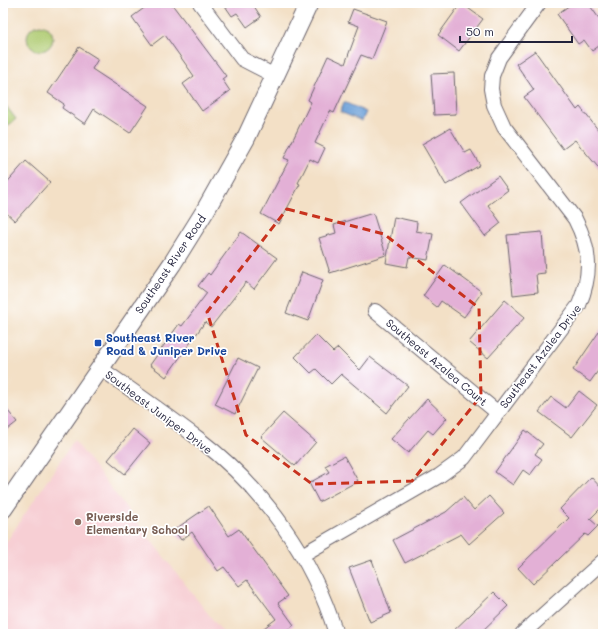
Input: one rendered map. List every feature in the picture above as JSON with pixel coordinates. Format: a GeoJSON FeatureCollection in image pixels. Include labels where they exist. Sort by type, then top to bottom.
{"type":"FeatureCollection","features":[{"type":"Feature","properties":{"kind":"street"},"geometry":{"type":"LineString","coordinates":[[200,3],[242,58],[275,76]]}},
{"type":"Feature","properties":{"kind":"street","name":"Southeast River Road"},"geometry":{"type":"LineString","coordinates":[[3,509],[172,264],[205,211],[246,138],[309,3]]}},
{"type":"Feature","properties":{"kind":"street","name":"Southeast Azalea Drive"},"geometry":{"type":"LineString","coordinates":[[302,555],[439,476],[464,458],[579,305],[586,288],[588,274],[588,255],[584,237],[576,219],[504,127],[494,106],[491,89],[492,76],[499,58],[539,3]]}},
{"type":"Feature","properties":{"kind":"street","name":"Southeast Azalea Court"},"geometry":{"type":"LineString","coordinates":[[375,311],[498,413]]}},
{"type":"Feature","properties":{"kind":"street","name":"Southeast Juniper Drive"},"geometry":{"type":"LineString","coordinates":[[100,368],[199,439],[254,490],[268,506],[302,555],[319,589],[336,634]]}},
{"type":"Feature","properties":{"kind":"street"},"geometry":{"type":"LineString","coordinates":[[522,634],[603,561]]}},
{"type":"Feature","properties":{"kind":"highlighted area"},"geometry":{"type":"Polygon","coordinates":[[[287,209],[384,234],[479,308],[481,396],[412,481],[312,484],[246,435],[207,312],[287,209]]]}},
{"type":"Feature","properties":{"kind":"shaded area","name":"Riverside Elementary School"},"geometry":{"type":"Polygon","coordinates":[[[74,440],[224,634],[3,634],[3,547],[74,440]]]}},
{"type":"Feature","properties":{"kind":"green space"},"geometry":{"type":"Polygon","coordinates":[[[40,25],[49,29],[53,38],[49,47],[40,51],[31,47],[27,38],[31,29],[40,25]]]}},
{"type":"Feature","properties":{"kind":"green space"},"geometry":{"type":"Polygon","coordinates":[[[3,102],[16,119],[3,130],[3,102]]]}},
{"type":"Feature","properties":{"kind":"water"},"geometry":{"type":"Polygon","coordinates":[[[344,102],[366,112],[362,121],[340,112],[344,102]]]}},
{"type":"Feature","properties":{"kind":"building"},"geometry":{"type":"Polygon","coordinates":[[[151,3],[171,3],[226,76],[222,79],[230,91],[202,111],[183,84],[194,76],[165,35],[152,45],[132,17],[151,3]]]}},
{"type":"Feature","properties":{"kind":"building"},"geometry":{"type":"Polygon","coordinates":[[[223,3],[252,3],[261,17],[247,27],[237,13],[232,16],[223,3]]]}},
{"type":"Feature","properties":{"kind":"building"},"geometry":{"type":"Polygon","coordinates":[[[461,3],[483,19],[459,51],[438,35],[461,3]]]}},
{"type":"Feature","properties":{"kind":"building"},"geometry":{"type":"Polygon","coordinates":[[[573,3],[588,3],[603,24],[603,43],[592,51],[584,40],[578,44],[557,14],[573,3]]]}},
{"type":"Feature","properties":{"kind":"building"},"geometry":{"type":"Polygon","coordinates":[[[353,9],[387,21],[372,59],[361,55],[334,113],[330,111],[315,143],[325,148],[318,163],[310,159],[298,183],[300,184],[279,224],[261,214],[289,160],[284,158],[311,102],[308,100],[328,56],[345,64],[359,26],[348,22],[353,9]]]}},
{"type":"Feature","properties":{"kind":"building"},"geometry":{"type":"Polygon","coordinates":[[[79,47],[98,59],[92,69],[148,106],[130,133],[94,109],[85,124],[62,108],[64,104],[48,93],[79,47]]]}},
{"type":"Feature","properties":{"kind":"building"},"geometry":{"type":"Polygon","coordinates":[[[535,51],[577,110],[580,107],[603,136],[603,173],[575,140],[563,149],[524,97],[534,90],[516,64],[535,51]]]}},
{"type":"Feature","properties":{"kind":"building"},"geometry":{"type":"Polygon","coordinates":[[[454,73],[456,114],[434,115],[431,74],[454,73]]]}},
{"type":"Feature","properties":{"kind":"building"},"geometry":{"type":"Polygon","coordinates":[[[450,128],[465,153],[471,150],[480,165],[446,185],[422,144],[450,128]]]}},
{"type":"Feature","properties":{"kind":"building"},"geometry":{"type":"Polygon","coordinates":[[[26,161],[50,182],[15,221],[3,210],[3,187],[26,161]]]}},
{"type":"Feature","properties":{"kind":"building"},"geometry":{"type":"Polygon","coordinates":[[[498,176],[508,190],[488,205],[501,223],[485,236],[461,203],[498,176]]]}},
{"type":"Feature","properties":{"kind":"building"},"geometry":{"type":"Polygon","coordinates":[[[373,213],[386,255],[330,273],[319,238],[336,233],[334,225],[373,213]]]}},
{"type":"Feature","properties":{"kind":"building"},"geometry":{"type":"Polygon","coordinates":[[[394,217],[417,222],[416,231],[433,234],[428,260],[409,257],[407,267],[386,263],[394,217]]]}},
{"type":"Feature","properties":{"kind":"building"},"geometry":{"type":"Polygon","coordinates":[[[241,232],[277,258],[254,289],[246,282],[211,327],[205,322],[166,377],[150,365],[179,324],[182,326],[207,293],[198,286],[208,273],[210,275],[241,232]]]}},
{"type":"Feature","properties":{"kind":"building"},"geometry":{"type":"Polygon","coordinates":[[[542,232],[545,273],[536,274],[538,292],[513,295],[507,235],[542,232]]]}},
{"type":"Feature","properties":{"kind":"building"},"geometry":{"type":"Polygon","coordinates":[[[445,265],[482,292],[464,317],[441,301],[437,307],[423,296],[445,265]]]}},
{"type":"Feature","properties":{"kind":"building"},"geometry":{"type":"Polygon","coordinates":[[[302,272],[323,280],[308,321],[286,313],[302,272]]]}},
{"type":"Feature","properties":{"kind":"building"},"geometry":{"type":"Polygon","coordinates":[[[505,300],[525,317],[488,358],[469,342],[505,300]]]}},
{"type":"Feature","properties":{"kind":"building"},"geometry":{"type":"Polygon","coordinates":[[[603,326],[603,364],[590,382],[573,370],[603,326]]]}},
{"type":"Feature","properties":{"kind":"building"},"geometry":{"type":"Polygon","coordinates":[[[316,335],[333,352],[338,348],[360,370],[370,357],[408,386],[387,413],[341,374],[331,384],[316,369],[311,373],[295,357],[316,335]]]}},
{"type":"Feature","properties":{"kind":"building"},"geometry":{"type":"Polygon","coordinates":[[[238,358],[258,368],[235,414],[215,404],[238,358]]]}},
{"type":"Feature","properties":{"kind":"building"},"geometry":{"type":"Polygon","coordinates":[[[579,391],[597,405],[572,437],[539,412],[551,397],[566,408],[579,391]]]}},
{"type":"Feature","properties":{"kind":"building"},"geometry":{"type":"Polygon","coordinates":[[[427,399],[447,418],[433,434],[428,430],[408,453],[391,439],[427,399]]]}},
{"type":"Feature","properties":{"kind":"building"},"geometry":{"type":"Polygon","coordinates":[[[3,405],[17,422],[3,433],[3,405]]]}},
{"type":"Feature","properties":{"kind":"building"},"geometry":{"type":"Polygon","coordinates":[[[283,413],[316,442],[295,466],[261,437],[283,413]]]}},
{"type":"Feature","properties":{"kind":"building"},"geometry":{"type":"Polygon","coordinates":[[[133,429],[150,443],[125,474],[108,460],[133,429]]]}},
{"type":"Feature","properties":{"kind":"building"},"geometry":{"type":"Polygon","coordinates":[[[525,430],[543,444],[535,454],[542,459],[530,475],[523,470],[513,485],[495,472],[525,430]]]}},
{"type":"Feature","properties":{"kind":"building"},"geometry":{"type":"Polygon","coordinates":[[[344,456],[358,481],[319,502],[309,483],[329,472],[325,466],[344,456]]]}},
{"type":"Feature","properties":{"kind":"building"},"geometry":{"type":"Polygon","coordinates":[[[591,477],[603,490],[603,506],[590,519],[598,526],[588,536],[585,534],[533,584],[518,568],[569,518],[560,509],[591,477]]]}},
{"type":"Feature","properties":{"kind":"building"},"geometry":{"type":"Polygon","coordinates":[[[489,496],[504,513],[469,544],[461,534],[405,563],[393,540],[446,512],[463,497],[474,510],[489,496]]]}},
{"type":"Feature","properties":{"kind":"building"},"geometry":{"type":"Polygon","coordinates":[[[209,506],[229,536],[239,529],[288,596],[278,603],[294,625],[282,634],[256,634],[276,619],[247,580],[239,586],[224,567],[218,571],[192,532],[181,540],[174,530],[209,506]]]}},
{"type":"Feature","properties":{"kind":"building"},"geometry":{"type":"Polygon","coordinates":[[[372,560],[391,613],[370,622],[349,568],[372,560]]]}},
{"type":"Feature","properties":{"kind":"building"},"geometry":{"type":"Polygon","coordinates":[[[494,592],[508,606],[479,634],[450,634],[494,592]]]}},
{"type":"Feature","properties":{"kind":"place","name":"Southeast River Road & Juniper Drive"},"geometry":{"type":"Point","coordinates":[98,343]}},
{"type":"Feature","properties":{"kind":"place","name":"Riverside Elementary School"},"geometry":{"type":"Point","coordinates":[78,522]}}]}
